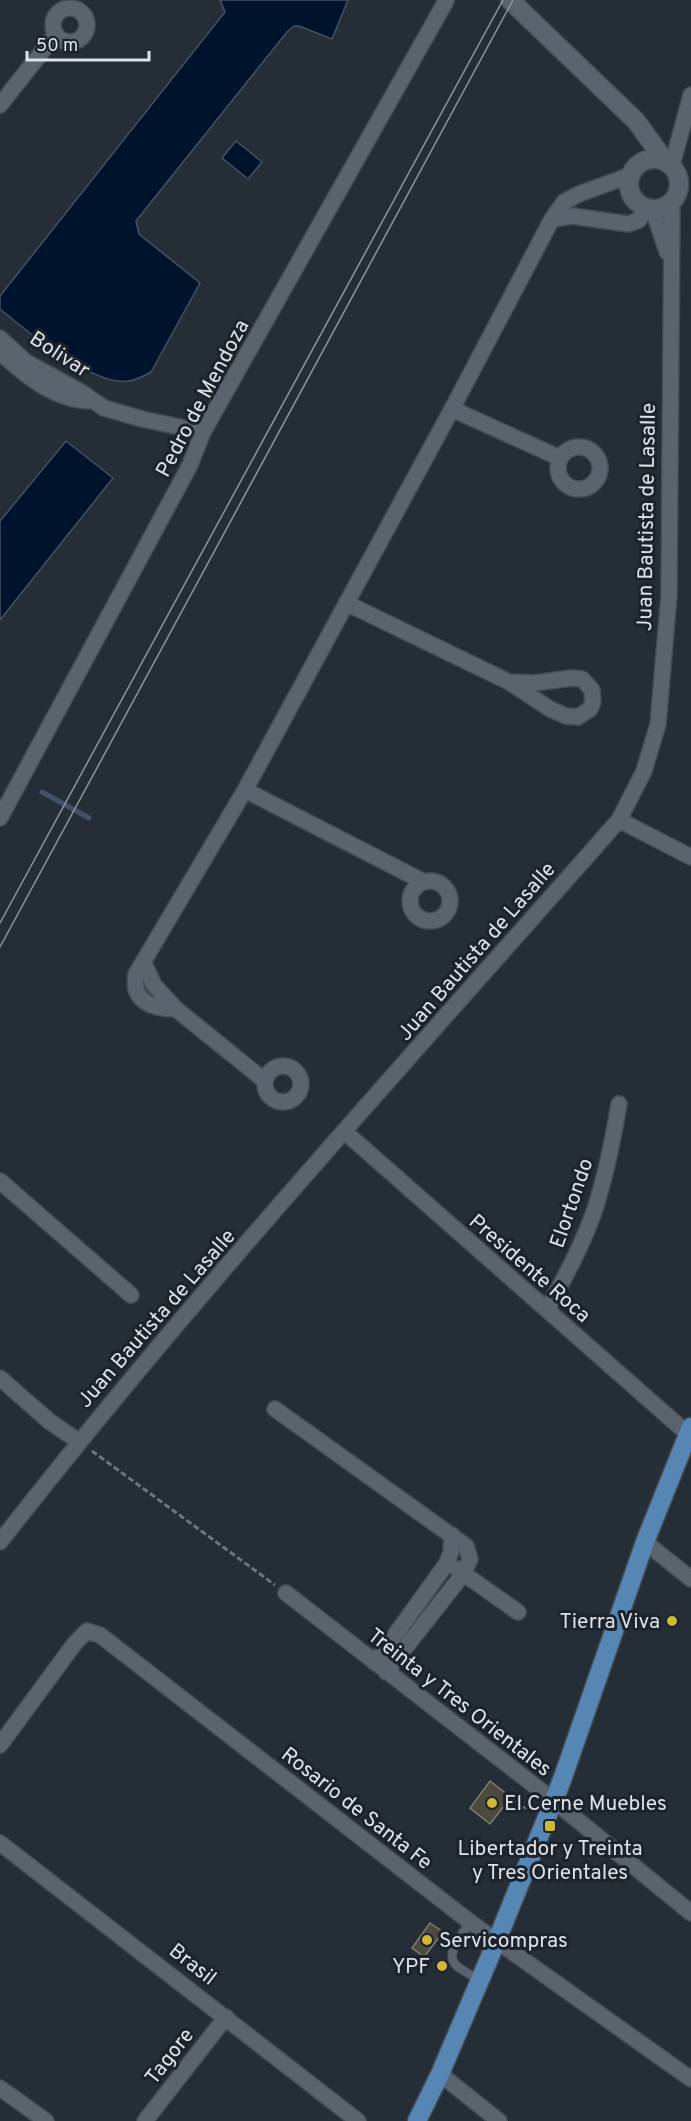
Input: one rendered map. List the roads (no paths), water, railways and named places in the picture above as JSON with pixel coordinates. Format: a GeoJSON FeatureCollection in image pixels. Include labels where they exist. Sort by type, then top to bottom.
{"type":"FeatureCollection","features":[{"type":"Feature","properties":{"kind":"main road"},"geometry":{"type":"LineString","coordinates":[[417,2121],[440,2074],[497,1940],[562,1780],[645,1542],[690,1431]]}},
{"type":"Feature","properties":{"kind":"street"},"geometry":{"type":"LineString","coordinates":[[510,0],[636,121],[677,172]]}},
{"type":"Feature","properties":{"kind":"street","name":"Pedro de Mendoza"},"geometry":{"type":"LineString","coordinates":[[0,818],[190,465],[203,432],[446,1]]}},
{"type":"Feature","properties":{"kind":"street"},"geometry":{"type":"LineString","coordinates":[[0,105],[56,34]]}},
{"type":"Feature","properties":{"kind":"street"},"geometry":{"type":"LineString","coordinates":[[636,121],[636,169],[629,182],[632,195],[635,201],[649,209],[663,208],[672,203],[677,196],[677,172],[691,95]]}},
{"type":"Feature","properties":{"kind":"street"},"geometry":{"type":"LineString","coordinates":[[265,1081],[176,1009],[159,1009],[150,1006],[139,994],[135,983],[136,974],[245,790],[452,409],[552,219],[564,202],[636,169],[648,159],[677,172]]}},
{"type":"Feature","properties":{"kind":"street","name":"Juan Bautista de Lasalle"},"geometry":{"type":"LineString","coordinates":[[0,1542],[78,1441],[619,820],[644,771],[658,724],[669,595],[672,203]]}},
{"type":"Feature","properties":{"kind":"street"},"geometry":{"type":"LineString","coordinates":[[552,219],[573,216],[628,224],[639,220],[649,209]]}},
{"type":"Feature","properties":{"kind":"street","name":"Juan Bautista de Lasalle"},"geometry":{"type":"LineString","coordinates":[[649,209],[670,264]]}},
{"type":"Feature","properties":{"kind":"street","name":"Bolivar"},"geometry":{"type":"LineString","coordinates":[[1,345],[104,408],[203,432]]}},
{"type":"Feature","properties":{"kind":"street"},"geometry":{"type":"LineString","coordinates":[[452,409],[560,458]]}},
{"type":"Feature","properties":{"kind":"street"},"geometry":{"type":"LineString","coordinates":[[346,603],[509,682],[550,709],[566,716],[578,717],[590,709],[593,702],[592,690],[582,680],[572,678],[534,683],[509,682]]}},
{"type":"Feature","properties":{"kind":"street"},"geometry":{"type":"LineString","coordinates":[[245,790],[424,882]]}},
{"type":"Feature","properties":{"kind":"street"},"geometry":{"type":"LineString","coordinates":[[619,820],[691,857]]}},
{"type":"Feature","properties":{"kind":"street","name":"Elortondo"},"geometry":{"type":"LineString","coordinates":[[547,1310],[573,1262],[594,1211],[610,1158],[619,1104]]}},
{"type":"Feature","properties":{"kind":"street","name":"Presidente Roca"},"geometry":{"type":"LineString","coordinates":[[345,1132],[547,1310],[690,1431]]}},
{"type":"Feature","properties":{"kind":"street"},"geometry":{"type":"LineString","coordinates":[[0,1181],[131,1295]]}},
{"type":"Feature","properties":{"kind":"street"},"geometry":{"type":"LineString","coordinates":[[0,1378],[49,1421],[78,1441]]}},
{"type":"Feature","properties":{"kind":"street"},"geometry":{"type":"LineString","coordinates":[[274,1409],[466,1546],[470,1559],[464,1574],[436,1610],[381,1667]]}},
{"type":"Feature","properties":{"kind":"street"},"geometry":{"type":"LineString","coordinates":[[381,1667],[422,1598],[447,1563],[451,1552],[452,1535]]}},
{"type":"Feature","properties":{"kind":"street"},"geometry":{"type":"LineString","coordinates":[[645,1542],[691,1579]]}},
{"type":"Feature","properties":{"kind":"street"},"geometry":{"type":"LineString","coordinates":[[447,1563],[518,1612]]}},
{"type":"Feature","properties":{"kind":"street","name":"Treinta y Tres Orientales"},"geometry":{"type":"LineString","coordinates":[[286,1593],[553,1800],[691,1913]]}},
{"type":"Feature","properties":{"kind":"street"},"geometry":{"type":"LineString","coordinates":[[422,1598],[436,1610]]}},
{"type":"Feature","properties":{"kind":"street","name":"Rosario de Santa Fe"},"geometry":{"type":"LineString","coordinates":[[0,1745],[75,1643],[87,1631],[100,1635],[470,1922],[691,2079]]}},
{"type":"Feature","properties":{"kind":"street","name":"Brasil"},"geometry":{"type":"LineString","coordinates":[[0,1843],[358,2121]]}},
{"type":"Feature","properties":{"kind":"street","name":"Tagore"},"geometry":{"type":"LineString","coordinates":[[145,2121],[226,2017]]}},
{"type":"Feature","properties":{"kind":"street"},"geometry":{"type":"LineString","coordinates":[[440,2074],[499,2121]]}},
{"type":"Feature","properties":{"kind":"street"},"geometry":{"type":"LineString","coordinates":[[0,2088],[46,2121]]}},
{"type":"Feature","properties":{"kind":"lane"},"geometry":{"type":"LineString","coordinates":[[470,1922],[454,1948],[454,1964],[479,1980]]}},
{"type":"Feature","properties":{"kind":"water"},"geometry":{"type":"Polygon","coordinates":[[[220,0],[348,0],[332,39],[299,26],[294,26],[287,32],[136,221],[139,234],[200,283],[151,372],[129,381],[114,381],[79,367],[43,343],[0,309],[0,296],[225,12],[220,0]]]}},
{"type":"Feature","properties":{"kind":"water"},"geometry":{"type":"Polygon","coordinates":[[[236,141],[262,162],[248,179],[222,158],[236,141]]]}},
{"type":"Feature","properties":{"kind":"water"},"geometry":{"type":"Polygon","coordinates":[[[66,441],[113,478],[0,620],[0,521],[66,441]]]}},
{"type":"Feature","properties":{"kind":"waterway"},"geometry":{"type":"LineString","coordinates":[[42,792],[89,818]]}},
{"type":"Feature","properties":{"kind":"tram line"},"geometry":{"type":"LineString","coordinates":[[0,923],[503,0]]}},
{"type":"Feature","properties":{"kind":"tram line"},"geometry":{"type":"LineString","coordinates":[[0,947],[513,0]]}},
{"type":"Feature","properties":{"kind":"place","name":"Tierra Viva"},"geometry":{"type":"Point","coordinates":[672,1621]}},
{"type":"Feature","properties":{"kind":"place","name":"El Cerne Muebles"},"geometry":{"type":"Point","coordinates":[492,1803]}},
{"type":"Feature","properties":{"kind":"place","name":"Libertador y Treinta y Tres Orientales"},"geometry":{"type":"Point","coordinates":[550,1826]}},
{"type":"Feature","properties":{"kind":"place","name":"Servicompras"},"geometry":{"type":"Point","coordinates":[427,1940]}},
{"type":"Feature","properties":{"kind":"place","name":"YPF"},"geometry":{"type":"Point","coordinates":[442,1966]}}]}
